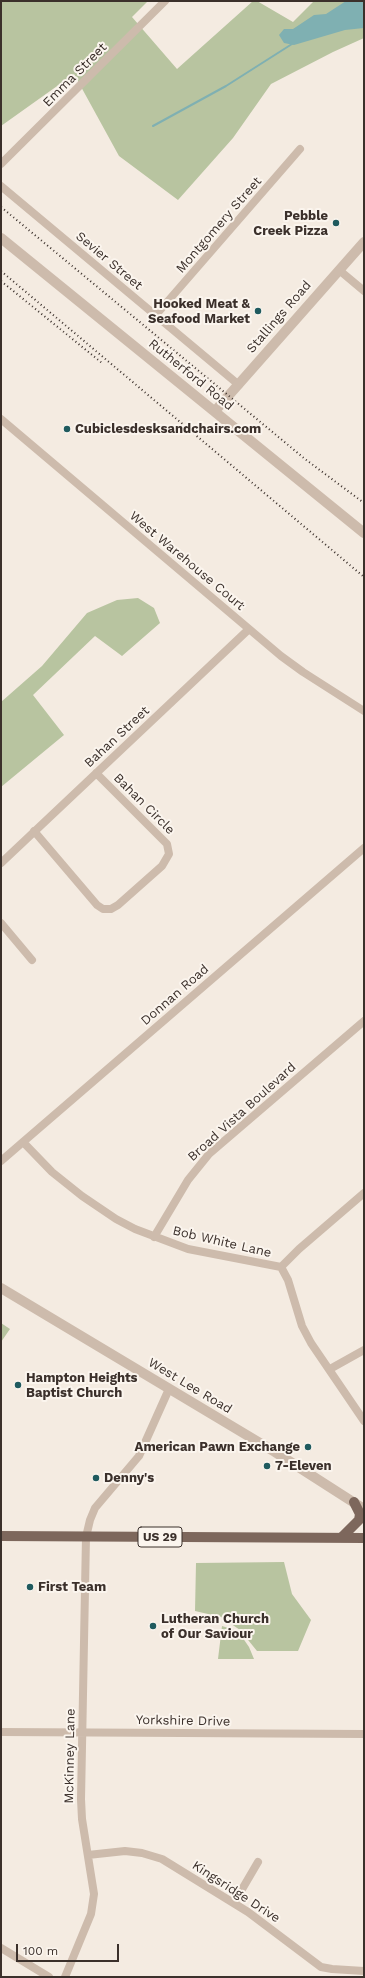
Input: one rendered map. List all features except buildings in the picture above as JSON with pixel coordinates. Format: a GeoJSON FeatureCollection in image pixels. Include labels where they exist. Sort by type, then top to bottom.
{"type":"FeatureCollection","features":[{"type":"Feature","properties":{"kind":"main road"},"geometry":{"type":"LineString","coordinates":[[341,1538],[359,1520],[360,1514],[354,1502]]}},
{"type":"Feature","properties":{"kind":"main road","name":"US 29"},"geometry":{"type":"LineString","coordinates":[[1,1536],[87,1533],[364,1538]]}},
{"type":"Feature","properties":{"kind":"street","name":"Emma Street"},"geometry":{"type":"LineString","coordinates":[[1,164],[165,1]]}},
{"type":"Feature","properties":{"kind":"street","name":"Montgomery Street"},"geometry":{"type":"LineString","coordinates":[[155,316],[300,150]]}},
{"type":"Feature","properties":{"kind":"street","name":"Sevier Street"},"geometry":{"type":"LineString","coordinates":[[1,186],[238,385]]}},
{"type":"Feature","properties":{"kind":"street","name":"Rutherford Road"},"geometry":{"type":"LineString","coordinates":[[1,238],[364,533]]}},
{"type":"Feature","properties":{"kind":"street","name":"Stallings Road"},"geometry":{"type":"LineString","coordinates":[[215,411],[364,242]]}},
{"type":"Feature","properties":{"kind":"street"},"geometry":{"type":"LineString","coordinates":[[339,270],[364,290]]}},
{"type":"Feature","properties":{"kind":"street","name":"West Warehouse Court"},"geometry":{"type":"LineString","coordinates":[[1,419],[249,629],[303,672],[364,711]]}},
{"type":"Feature","properties":{"kind":"street","name":"Bahan Street"},"geometry":{"type":"LineString","coordinates":[[1,863],[249,629]]}},
{"type":"Feature","properties":{"kind":"street","name":"Bahan Circle"},"geometry":{"type":"LineString","coordinates":[[34,831],[96,905],[103,908],[111,909],[118,906],[162,866],[169,854],[167,844],[96,773]]}},
{"type":"Feature","properties":{"kind":"street","name":"Donnan Road"},"geometry":{"type":"LineString","coordinates":[[1,1161],[364,848]]}},
{"type":"Feature","properties":{"kind":"street"},"geometry":{"type":"LineString","coordinates":[[1,923],[32,960]]}},
{"type":"Feature","properties":{"kind":"street","name":"Broad Vista Boulevard"},"geometry":{"type":"LineString","coordinates":[[154,1237],[188,1180],[209,1154],[364,1021]]}},
{"type":"Feature","properties":{"kind":"street","name":"Bob White Lane"},"geometry":{"type":"LineString","coordinates":[[22,1142],[52,1172],[82,1196],[116,1219],[154,1237],[188,1249],[281,1267]]}},
{"type":"Feature","properties":{"kind":"street"},"geometry":{"type":"LineString","coordinates":[[364,1193],[299,1249],[281,1267],[288,1280],[302,1326],[364,1421]]}},
{"type":"Feature","properties":{"kind":"street","name":"West Lee Road"},"geometry":{"type":"LineString","coordinates":[[1,1288],[364,1509]]}},
{"type":"Feature","properties":{"kind":"street"},"geometry":{"type":"LineString","coordinates":[[330,1369],[364,1350]]}},
{"type":"Feature","properties":{"kind":"street","name":"McKinney Lane"},"geometry":{"type":"LineString","coordinates":[[65,1977],[93,1905],[94,1885],[82,1820],[80,1799],[87,1533],[95,1508],[139,1456],[169,1389]]}},
{"type":"Feature","properties":{"kind":"street","name":"Yorkshire Drive"},"geometry":{"type":"LineString","coordinates":[[1,1732],[364,1734]]}},
{"type":"Feature","properties":{"kind":"street","name":"Kingsridge Drive"},"geometry":{"type":"LineString","coordinates":[[88,1855],[125,1852],[152,1855],[234,1903],[282,1935],[321,1967],[364,1971]]}},
{"type":"Feature","properties":{"kind":"street"},"geometry":{"type":"LineString","coordinates":[[234,1903],[258,1862]]}},
{"type":"Feature","properties":{"kind":"street"},"geometry":{"type":"LineString","coordinates":[[1,1948],[49,1977]]}},
{"type":"Feature","properties":{"kind":"green space"},"geometry":{"type":"Polygon","coordinates":[[[1,1],[148,1],[132,17],[177,69],[253,1],[257,1],[293,22],[314,1],[364,1],[364,38],[271,84],[233,138],[178,200],[119,156],[74,74],[1,126],[1,1]]]}},
{"type":"Feature","properties":{"kind":"green space"},"geometry":{"type":"Polygon","coordinates":[[[138,598],[154,608],[160,623],[122,656],[95,636],[33,695],[64,735],[1,787],[1,702],[42,666],[87,613],[117,600],[138,598]]]}},
{"type":"Feature","properties":{"kind":"green space"},"geometry":{"type":"Polygon","coordinates":[[[1,1323],[10,1329],[1,1342],[1,1323]]]}},
{"type":"Feature","properties":{"kind":"green space"},"geometry":{"type":"Polygon","coordinates":[[[284,1562],[292,1594],[311,1620],[298,1651],[257,1651],[240,1630],[221,1617],[195,1611],[196,1563],[284,1562]]]}},
{"type":"Feature","properties":{"kind":"green space"},"geometry":{"type":"Polygon","coordinates":[[[222,1626],[238,1631],[249,1647],[254,1659],[218,1659],[222,1626]]]}},
{"type":"Feature","properties":{"kind":"water"},"geometry":{"type":"Polygon","coordinates":[[[346,1],[364,1],[364,28],[345,30],[294,45],[284,43],[279,35],[284,29],[293,29],[314,15],[326,14],[346,1]]]}},
{"type":"Feature","properties":{"kind":"waterway"},"geometry":{"type":"LineString","coordinates":[[153,126],[226,86],[292,44]]}},
{"type":"Feature","properties":{"kind":"railway"},"geometry":{"type":"LineString","coordinates":[[1,207],[305,459],[364,503]]}},
{"type":"Feature","properties":{"kind":"railway"},"geometry":{"type":"LineString","coordinates":[[1,271],[364,577]]}},
{"type":"Feature","properties":{"kind":"railway"},"geometry":{"type":"LineString","coordinates":[[1,281],[102,363]]}},
{"type":"Feature","properties":{"kind":"place","name":"Pebble Creek Pizza"},"geometry":{"type":"Point","coordinates":[336,223]}},
{"type":"Feature","properties":{"kind":"place","name":"Hooked Meat & Seafood Market"},"geometry":{"type":"Point","coordinates":[258,311]}},
{"type":"Feature","properties":{"kind":"place","name":"Cubiclesdesksandchairs.com"},"geometry":{"type":"Point","coordinates":[67,429]}},
{"type":"Feature","properties":{"kind":"place","name":"Hampton Heights Baptist Church"},"geometry":{"type":"Point","coordinates":[18,1385]}},
{"type":"Feature","properties":{"kind":"place","name":"American Pawn Exchange"},"geometry":{"type":"Point","coordinates":[308,1447]}},
{"type":"Feature","properties":{"kind":"place","name":"7-Eleven"},"geometry":{"type":"Point","coordinates":[267,1466]}},
{"type":"Feature","properties":{"kind":"place","name":"Denny's"},"geometry":{"type":"Point","coordinates":[96,1478]}},
{"type":"Feature","properties":{"kind":"place","name":"First Team"},"geometry":{"type":"Point","coordinates":[30,1587]}},
{"type":"Feature","properties":{"kind":"place","name":"Lutheran Church of Our Saviour"},"geometry":{"type":"Point","coordinates":[153,1626]}}]}
